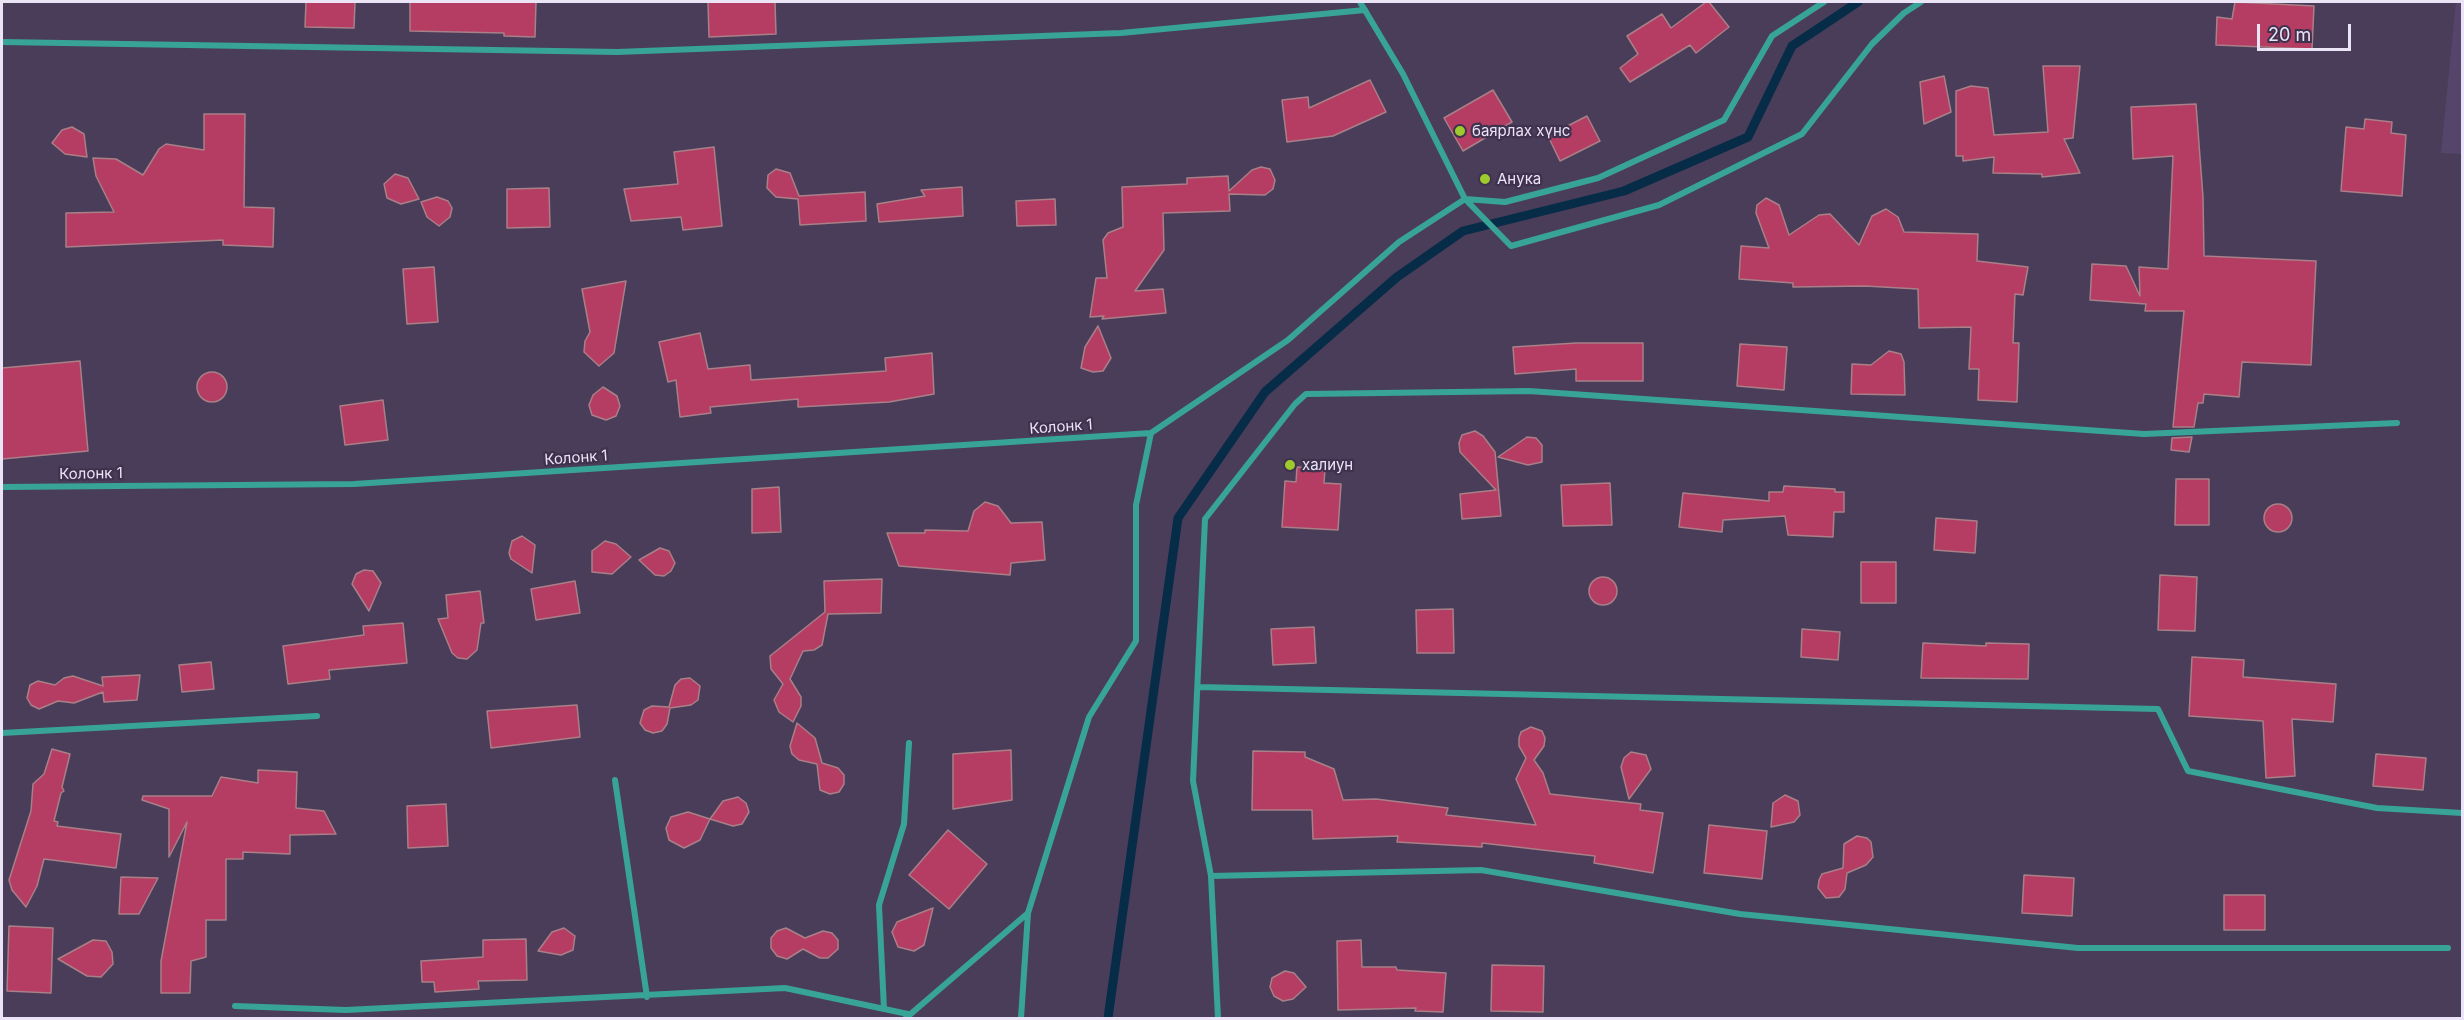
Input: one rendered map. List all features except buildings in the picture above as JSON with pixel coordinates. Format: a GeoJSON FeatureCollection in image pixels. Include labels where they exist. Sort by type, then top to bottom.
{"type":"FeatureCollection","features":[{"type":"Feature","properties":{"kind":"street"},"geometry":{"type":"LineString","coordinates":[[1360,2],[1403,74],[1465,199],[1511,246],[1659,205],[1802,134],[1872,44],[1904,13],[1921,2]]}},
{"type":"Feature","properties":{"kind":"street"},"geometry":{"type":"LineString","coordinates":[[1021,1018],[1028,913],[1089,717],[1136,641],[1136,506],[1150,433],[1288,340],[1399,242],[1465,199],[1505,202],[1598,178],[1724,120],[1772,36],[1824,2]]}},
{"type":"Feature","properties":{"kind":"street"},"geometry":{"type":"LineString","coordinates":[[2,42],[616,52],[1121,33],[1365,10]]}},
{"type":"Feature","properties":{"kind":"street"},"geometry":{"type":"LineString","coordinates":[[1218,1018],[1211,876],[1193,781],[1205,519],[1295,404],[1306,394],[1529,391],[2144,434],[2397,423]]}},
{"type":"Feature","properties":{"kind":"street","name":"Колонк 1"},"geometry":{"type":"LineString","coordinates":[[2,487],[354,484],[1150,433]]}},
{"type":"Feature","properties":{"kind":"street"},"geometry":{"type":"LineString","coordinates":[[1198,687],[2158,709],[2188,771],[2377,808],[2463,813]]}},
{"type":"Feature","properties":{"kind":"street"},"geometry":{"type":"LineString","coordinates":[[2,734],[317,716]]}},
{"type":"Feature","properties":{"kind":"street"},"geometry":{"type":"LineString","coordinates":[[884,1009],[879,905],[904,824],[909,743]]}},
{"type":"Feature","properties":{"kind":"street"},"geometry":{"type":"LineString","coordinates":[[615,780],[647,997]]}},
{"type":"Feature","properties":{"kind":"street"},"geometry":{"type":"LineString","coordinates":[[1211,876],[1481,870],[1740,914],[2078,948],[2448,948]]}},
{"type":"Feature","properties":{"kind":"street"},"geometry":{"type":"LineString","coordinates":[[236,1006],[346,1010],[647,997],[785,988],[907,1016],[1028,913]]}},
{"type":"Feature","properties":{"kind":"shaded area"},"geometry":{"type":"Polygon","coordinates":[[[2456,2],[2462,2],[2462,154],[2441,153],[2456,2]]]}},
{"type":"Feature","properties":{"kind":"waterway"},"geometry":{"type":"LineString","coordinates":[[1108,1018],[1178,518],[1265,392],[1397,277],[1463,231],[1624,191],[1748,137],[1792,46],[1858,2]]}},
{"type":"Feature","properties":{"kind":"place","name":"баярлах хүнс"},"geometry":{"type":"Point","coordinates":[1460,131]}},
{"type":"Feature","properties":{"kind":"place","name":"Анука"},"geometry":{"type":"Point","coordinates":[1485,179]}},
{"type":"Feature","properties":{"kind":"place","name":"халиун"},"geometry":{"type":"Point","coordinates":[1290,465]}}]}
